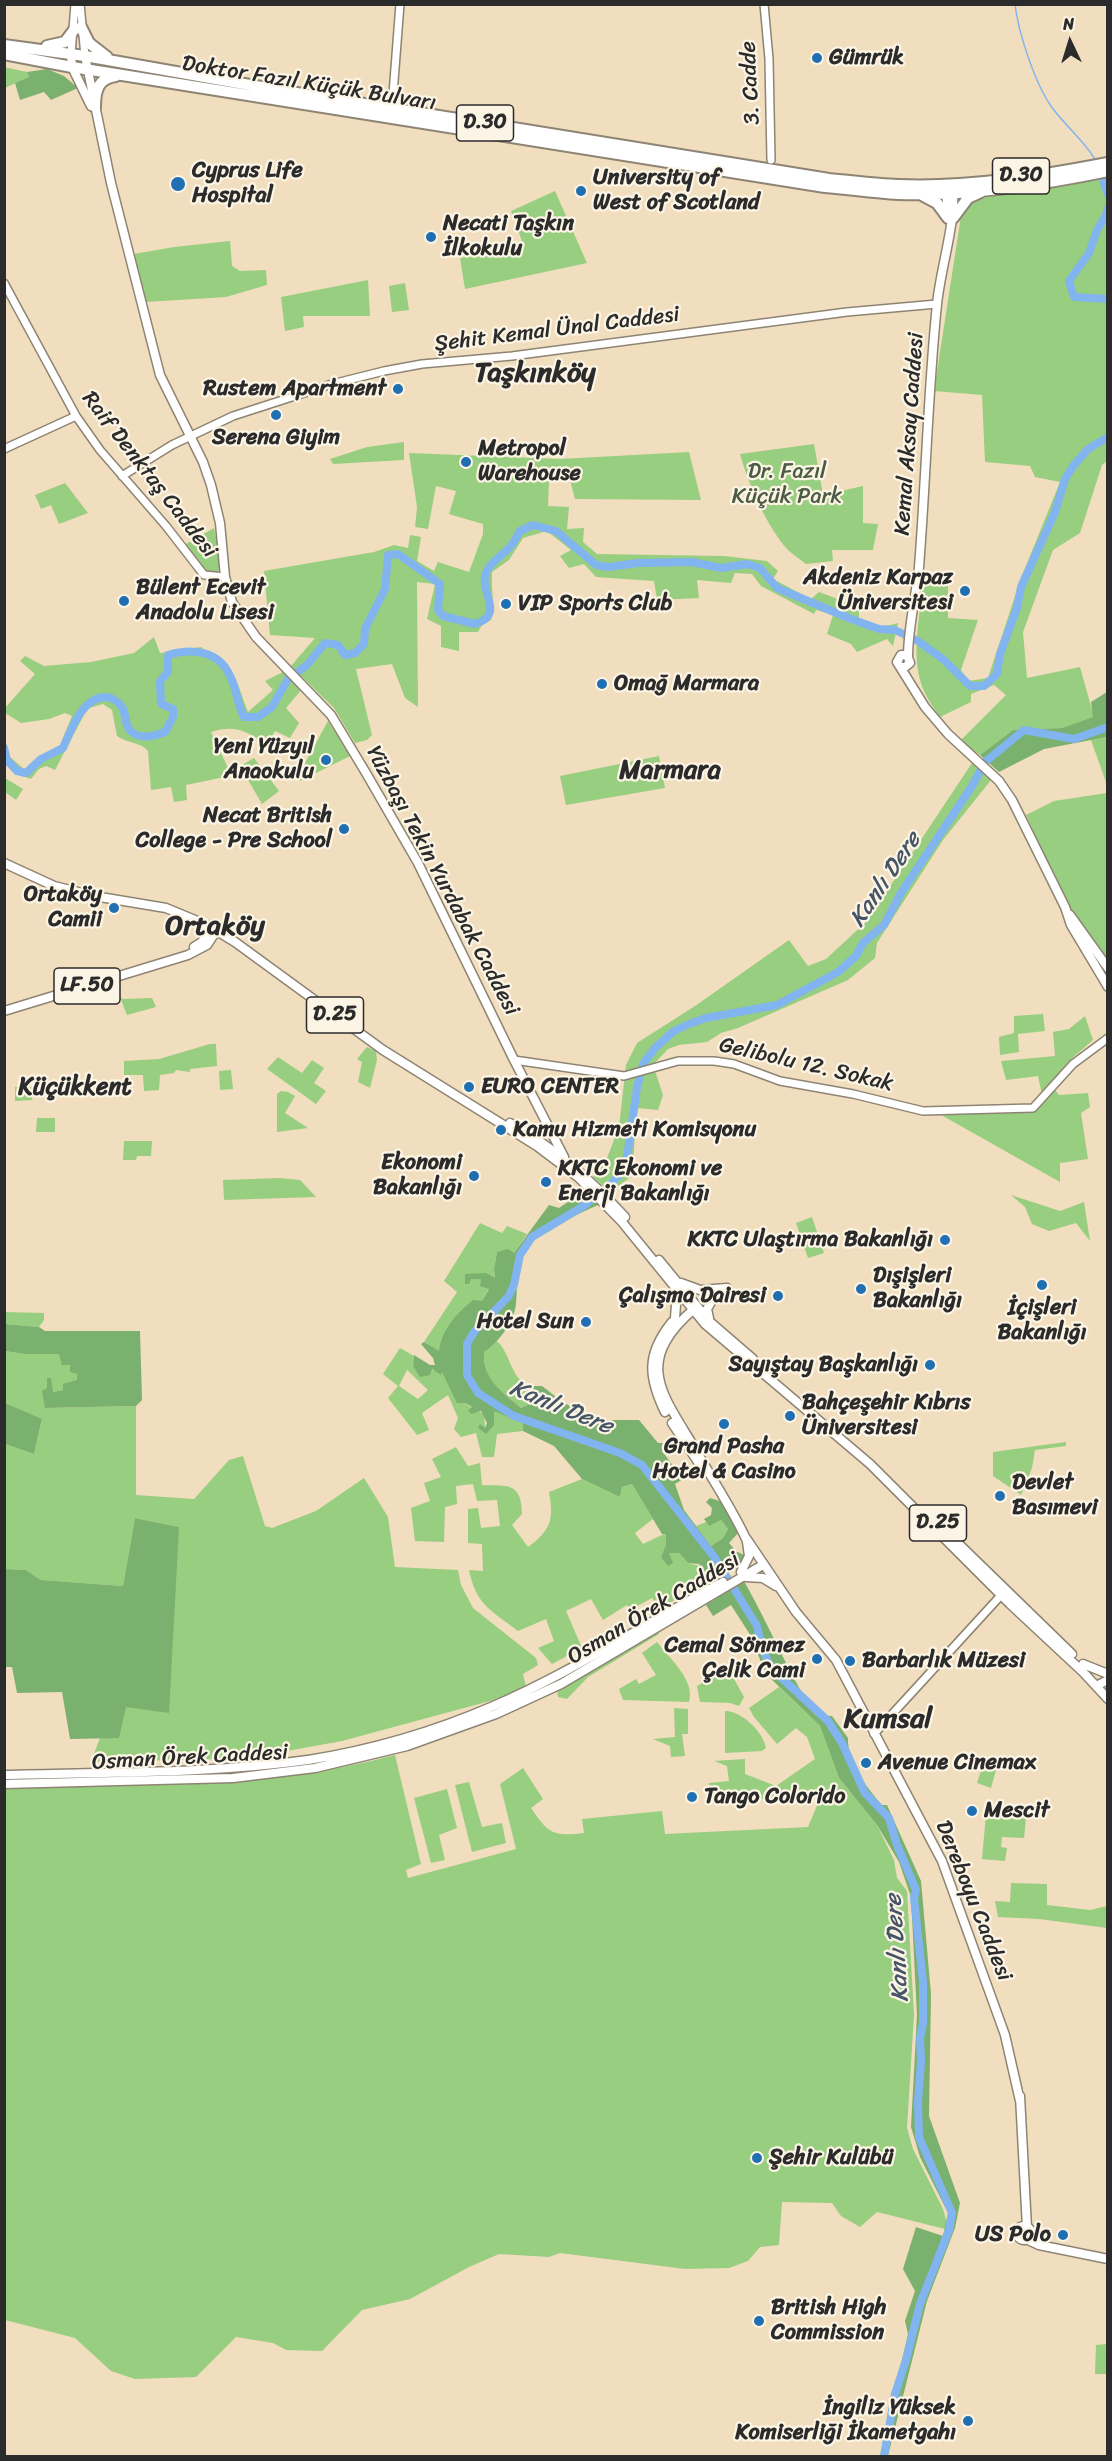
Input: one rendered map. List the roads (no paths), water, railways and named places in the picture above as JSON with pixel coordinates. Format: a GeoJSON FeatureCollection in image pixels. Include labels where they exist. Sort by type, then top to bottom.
{"type":"FeatureCollection","features":[{"type":"Feature","properties":{"kind":"highway"},"geometry":{"type":"LineString","coordinates":[[9,46],[60,45],[68,40],[77,28],[94,48],[112,60]]}},
{"type":"Feature","properties":{"kind":"highway","name":"D.30"},"geometry":{"type":"LineString","coordinates":[[9,46],[85,56]]}},
{"type":"Feature","properties":{"kind":"highway","name":"Doktor Fazıl Küçük Bulvarı"},"geometry":{"type":"LineString","coordinates":[[4,54],[72,67],[825,187],[920,194],[1091,170]]}},
{"type":"Feature","properties":{"kind":"highway","name":"Doktor Fazıl Küçük Bulvarı"},"geometry":{"type":"LineString","coordinates":[[85,56],[761,169],[897,185],[990,189],[1107,166]]}},
{"type":"Feature","properties":{"kind":"highway"},"geometry":{"type":"LineString","coordinates":[[95,107],[96,90],[102,81],[109,77],[128,75]]}},
{"type":"Feature","properties":{"kind":"highway"},"geometry":{"type":"LineString","coordinates":[[920,194],[937,203],[951,218],[969,198],[990,189]]}},
{"type":"Feature","properties":{"kind":"main road"},"geometry":{"type":"LineString","coordinates":[[71,54],[72,67],[88,97],[99,126]]}},
{"type":"Feature","properties":{"kind":"main road"},"geometry":{"type":"LineString","coordinates":[[85,56],[99,126]]}},
{"type":"Feature","properties":{"kind":"main road","name":"Yüzbaşı Tekin Yurdabak Caddesi"},"geometry":{"type":"LineString","coordinates":[[99,126],[111,183],[160,375],[203,462],[215,498],[225,577],[232,602],[246,625],[331,715],[390,812],[564,1157]]}},
{"type":"Feature","properties":{"kind":"main road","name":"Kemal Aksay Caddesi"},"geometry":{"type":"LineString","coordinates":[[949,189],[951,218],[937,304],[918,569],[904,661],[913,687],[936,721],[999,781],[1019,812],[1065,907]]}},
{"type":"Feature","properties":{"kind":"main road","name":"D.25"},"geometry":{"type":"LineString","coordinates":[[4,857],[56,880],[94,891],[151,898],[203,918],[396,1054],[539,1143],[580,1174]]}},
{"type":"Feature","properties":{"kind":"main road","name":"D.25"},"geometry":{"type":"LineString","coordinates":[[4,863],[54,886],[94,896],[166,908],[215,927],[383,1050],[564,1157],[607,1202],[707,1322],[874,1462],[1005,1595],[1103,1686]]}},
{"type":"Feature","properties":{"kind":"main road"},"geometry":{"type":"LineString","coordinates":[[1065,907],[1107,968]]}},
{"type":"Feature","properties":{"kind":"main road"},"geometry":{"type":"LineString","coordinates":[[1065,907],[1071,925],[1107,987]]}},
{"type":"Feature","properties":{"kind":"main road"},"geometry":{"type":"LineString","coordinates":[[210,942],[215,927]]}},
{"type":"Feature","properties":{"kind":"main road","name":"LF.50"},"geometry":{"type":"LineString","coordinates":[[170,960],[202,942],[215,927]]}},
{"type":"Feature","properties":{"kind":"main road"},"geometry":{"type":"LineString","coordinates":[[210,942],[223,938],[231,940]]}},
{"type":"Feature","properties":{"kind":"main road","name":"LF.50"},"geometry":{"type":"LineString","coordinates":[[4,1011],[201,950],[210,942]]}},
{"type":"Feature","properties":{"kind":"main road"},"geometry":{"type":"LineString","coordinates":[[539,1143],[545,1121]]}},
{"type":"Feature","properties":{"kind":"main road"},"geometry":{"type":"LineString","coordinates":[[714,1297],[707,1309],[707,1322],[690,1318],[677,1320],[677,1286],[700,1290],[727,1288]]}},
{"type":"Feature","properties":{"kind":"main road","name":"Dereboyu Caddesi"},"geometry":{"type":"LineString","coordinates":[[693,1306],[664,1332],[656,1348],[651,1373],[653,1385],[691,1454],[706,1472],[761,1564],[789,1601]]}},
{"type":"Feature","properties":{"kind":"main road"},"geometry":{"type":"LineString","coordinates":[[746,1538],[749,1556],[740,1576],[759,1577],[776,1586]]}},
{"type":"Feature","properties":{"kind":"main road","name":"Dereboyu Caddesi"},"geometry":{"type":"LineString","coordinates":[[761,1564],[836,1660],[942,1861],[1005,2035],[1011,2045],[1018,2076],[1026,2232],[1039,2245],[1107,2259]]}},
{"type":"Feature","properties":{"kind":"main road","name":"Osman Örek Caddesi"},"geometry":{"type":"LineString","coordinates":[[4,1775],[233,1768],[310,1759],[388,1743],[452,1723],[543,1683],[761,1564]]}},
{"type":"Feature","properties":{"kind":"main road","name":"Osman Örek Caddesi"},"geometry":{"type":"LineString","coordinates":[[4,1784],[233,1778],[315,1768],[376,1754],[454,1731],[550,1690],[720,1586]]}},
{"type":"Feature","properties":{"kind":"main road","name":"D.25"},"geometry":{"type":"LineString","coordinates":[[1005,1595],[1083,1664],[1103,1686],[1107,1699]]}},
{"type":"Feature","properties":{"kind":"main road"},"geometry":{"type":"LineString","coordinates":[[1083,1664],[1107,1674]]}},
{"type":"Feature","properties":{"kind":"street"},"geometry":{"type":"LineString","coordinates":[[75,4],[77,28],[85,56]]}},
{"type":"Feature","properties":{"kind":"street"},"geometry":{"type":"LineString","coordinates":[[71,54],[80,4]]}},
{"type":"Feature","properties":{"kind":"street"},"geometry":{"type":"LineString","coordinates":[[381,106],[390,100],[393,94],[400,4]]}},
{"type":"Feature","properties":{"kind":"street","name":"3. Cadde"},"geometry":{"type":"LineString","coordinates":[[764,4],[770,59],[771,160]]}},
{"type":"Feature","properties":{"kind":"street"},"geometry":{"type":"LineString","coordinates":[[393,94],[399,109]]}},
{"type":"Feature","properties":{"kind":"street"},"geometry":{"type":"LineString","coordinates":[[761,169],[771,160],[777,170],[783,172]]}},
{"type":"Feature","properties":{"kind":"street","name":"Raif Denktaş Caddesi"},"geometry":{"type":"LineString","coordinates":[[4,283],[76,416],[204,575],[225,577]]}},
{"type":"Feature","properties":{"kind":"street","name":"Şehit Kemal Ünal Caddesi"},"geometry":{"type":"LineString","coordinates":[[122,476],[190,435],[265,405],[348,379],[396,368],[512,356],[892,306],[937,304]]}},
{"type":"Feature","properties":{"kind":"street"},"geometry":{"type":"LineString","coordinates":[[4,449],[76,416]]}},
{"type":"Feature","properties":{"kind":"street","name":"Gelibolu 12. Sokak"},"geometry":{"type":"LineString","coordinates":[[514,1060],[624,1076],[656,1069],[678,1061],[696,1059],[725,1062],[780,1081],[853,1094],[923,1111],[1010,1110],[1033,1108],[1073,1064],[1104,1043],[1107,1038]]}},
{"type":"Feature","properties":{"kind":"street"},"geometry":{"type":"LineString","coordinates":[[874,1734],[991,1606],[1005,1595]]}},
{"type":"Feature","properties":{"kind":"waterway"},"geometry":{"type":"LineString","coordinates":[[1015,4],[1028,57],[1045,96],[1056,113],[1096,161]]}},
{"type":"Feature","properties":{"kind":"waterway"},"geometry":{"type":"LineString","coordinates":[[1103,181],[1108,195]]}},
{"type":"Feature","properties":{"kind":"waterway"},"geometry":{"type":"LineString","coordinates":[[1108,208],[1089,253],[1069,281],[1074,297],[1108,299]]}},
{"type":"Feature","properties":{"kind":"waterway"},"geometry":{"type":"LineString","coordinates":[[4,748],[7,760],[17,771],[26,773],[41,759],[63,748],[84,708],[98,698],[107,697],[121,705],[128,728],[133,733],[149,736],[165,732],[173,717],[173,709],[161,704],[160,681],[168,672],[168,655],[177,653],[204,653],[219,661],[232,681],[244,717],[258,717],[272,707],[288,679],[307,665],[325,643],[338,645],[345,655],[355,653],[364,644],[365,629],[385,589],[388,555],[398,554],[440,584],[438,610],[443,616],[475,624],[489,615],[490,603],[485,583],[487,571],[510,547],[520,531],[533,525],[556,531],[596,565],[608,567],[638,563],[692,562],[721,568],[747,564],[760,568],[777,588],[879,629],[895,630],[918,641],[944,660],[970,686],[984,686],[997,674],[1000,654],[1017,608],[1021,587],[1055,512],[1065,479],[1088,449],[1108,437]]}},
{"type":"Feature","properties":{"kind":"waterway","name":"Kanlı Dere"},"geometry":{"type":"LineString","coordinates":[[884,2456],[895,2394],[920,2304],[949,2230],[952,2213],[919,2137],[918,2102],[923,1982],[914,1898],[916,1890],[897,1845],[889,1818],[865,1793],[842,1743],[828,1721],[772,1669],[762,1649],[757,1626],[715,1558],[642,1465],[620,1453],[514,1416],[478,1393],[467,1375],[467,1344],[474,1332],[508,1297],[514,1285],[520,1255],[532,1237],[582,1207],[609,1186],[622,1172],[627,1157],[637,1088],[643,1064],[655,1048],[674,1031],[689,1024],[706,1018],[777,1005],[838,972],[856,956],[863,943],[884,925],[901,893],[972,786],[985,762],[1024,730],[1074,739],[1108,727]]}},
{"type":"Feature","properties":{"kind":"place","name":"Gümrük"},"geometry":{"type":"Point","coordinates":[817,58]}},
{"type":"Feature","properties":{"kind":"place","name":"Cyprus Life Hospital"},"geometry":{"type":"Point","coordinates":[178,184]}},
{"type":"Feature","properties":{"kind":"place","name":"University of West of Scotland"},"geometry":{"type":"Point","coordinates":[581,191]}},
{"type":"Feature","properties":{"kind":"place","name":"Necati Taşkın İlkokulu"},"geometry":{"type":"Point","coordinates":[431,237]}},
{"type":"Feature","properties":{"kind":"place","name":"Rustem Apartment"},"geometry":{"type":"Point","coordinates":[398,389]}},
{"type":"Feature","properties":{"kind":"place","name":"Serena Giyim"},"geometry":{"type":"Point","coordinates":[276,415]}},
{"type":"Feature","properties":{"kind":"place","name":"Metropol Warehouse"},"geometry":{"type":"Point","coordinates":[466,462]}},
{"type":"Feature","properties":{"kind":"place","name":"Akdeniz Karpaz Üniversitesi"},"geometry":{"type":"Point","coordinates":[965,591]}},
{"type":"Feature","properties":{"kind":"place","name":"Bülent Ecevit Anadolu Lisesi"},"geometry":{"type":"Point","coordinates":[124,601]}},
{"type":"Feature","properties":{"kind":"place","name":"VIP Sports Club"},"geometry":{"type":"Point","coordinates":[506,604]}},
{"type":"Feature","properties":{"kind":"place","name":"Omağ Marmara"},"geometry":{"type":"Point","coordinates":[602,684]}},
{"type":"Feature","properties":{"kind":"place","name":"Yeni Yüzyıl Anaokulu"},"geometry":{"type":"Point","coordinates":[326,760]}},
{"type":"Feature","properties":{"kind":"place","name":"Necat British College - Pre School"},"geometry":{"type":"Point","coordinates":[344,829]}},
{"type":"Feature","properties":{"kind":"place","name":"Ortaköy Camii"},"geometry":{"type":"Point","coordinates":[114,908]}},
{"type":"Feature","properties":{"kind":"place","name":"EURO CENTER"},"geometry":{"type":"Point","coordinates":[469,1087]}},
{"type":"Feature","properties":{"kind":"place","name":"Kamu Hizmeti Komisyonu"},"geometry":{"type":"Point","coordinates":[501,1130]}},
{"type":"Feature","properties":{"kind":"place","name":"Ekonomi Bakanlığı"},"geometry":{"type":"Point","coordinates":[474,1176]}},
{"type":"Feature","properties":{"kind":"place","name":"KKTC Ekonomi ve Enerji Bakanlığı"},"geometry":{"type":"Point","coordinates":[546,1182]}},
{"type":"Feature","properties":{"kind":"place","name":"KKTC Ulaştırma Bakanlığı"},"geometry":{"type":"Point","coordinates":[945,1240]}},
{"type":"Feature","properties":{"kind":"place","name":"İçişleri Bakanlığı"},"geometry":{"type":"Point","coordinates":[1042,1285]}},
{"type":"Feature","properties":{"kind":"place","name":"Dışişleri Bakanlığı"},"geometry":{"type":"Point","coordinates":[861,1289]}},
{"type":"Feature","properties":{"kind":"place","name":"Çalışma Dairesi"},"geometry":{"type":"Point","coordinates":[778,1296]}},
{"type":"Feature","properties":{"kind":"place","name":"Hotel Sun"},"geometry":{"type":"Point","coordinates":[586,1322]}},
{"type":"Feature","properties":{"kind":"place","name":"Sayıştay Başkanlığı"},"geometry":{"type":"Point","coordinates":[930,1365]}},
{"type":"Feature","properties":{"kind":"place","name":"Bahçeşehir Kıbrıs Üniversitesi"},"geometry":{"type":"Point","coordinates":[790,1416]}},
{"type":"Feature","properties":{"kind":"place","name":"Grand Pasha Hotel & Casino"},"geometry":{"type":"Point","coordinates":[724,1424]}},
{"type":"Feature","properties":{"kind":"place","name":"Devlet Basımevi"},"geometry":{"type":"Point","coordinates":[1000,1496]}},
{"type":"Feature","properties":{"kind":"place","name":"Cemal Sönmez Çelik Cami"},"geometry":{"type":"Point","coordinates":[817,1659]}},
{"type":"Feature","properties":{"kind":"place","name":"Barbarlık Müzesi"},"geometry":{"type":"Point","coordinates":[850,1661]}},
{"type":"Feature","properties":{"kind":"place","name":"Avenue Cinemax"},"geometry":{"type":"Point","coordinates":[866,1763]}},
{"type":"Feature","properties":{"kind":"place","name":"Tango Colorido"},"geometry":{"type":"Point","coordinates":[692,1797]}},
{"type":"Feature","properties":{"kind":"place","name":"Mescit"},"geometry":{"type":"Point","coordinates":[972,1811]}},
{"type":"Feature","properties":{"kind":"place","name":"Şehir Kulübü"},"geometry":{"type":"Point","coordinates":[757,2158]}},
{"type":"Feature","properties":{"kind":"place","name":"US Polo"},"geometry":{"type":"Point","coordinates":[1063,2235]}},
{"type":"Feature","properties":{"kind":"place","name":"British High Commission"},"geometry":{"type":"Point","coordinates":[759,2321]}},
{"type":"Feature","properties":{"kind":"place","name":"İngiliz Yüksek Komiserliği İkametgahı"},"geometry":{"type":"Point","coordinates":[968,2421]}},
{"type":"Feature","properties":{"kind":"district","name":"Taşkınköy"},"geometry":{"type":"Point","coordinates":[535,374]}},
{"type":"Feature","properties":{"kind":"district","name":"Marmara"},"geometry":{"type":"Point","coordinates":[670,771]}},
{"type":"Feature","properties":{"kind":"district","name":"Ortaköy"},"geometry":{"type":"Point","coordinates":[215,927]}},
{"type":"Feature","properties":{"kind":"district","name":"Küçükkent"},"geometry":{"type":"Point","coordinates":[75,1088]}},
{"type":"Feature","properties":{"kind":"district","name":"Kumsal"},"geometry":{"type":"Point","coordinates":[888,1720]}},
{"type":"Feature","properties":{"kind":"park label","name":"Dr. Fazıl Küçük Park"},"geometry":{"type":"Point","coordinates":[787,485]}}]}
